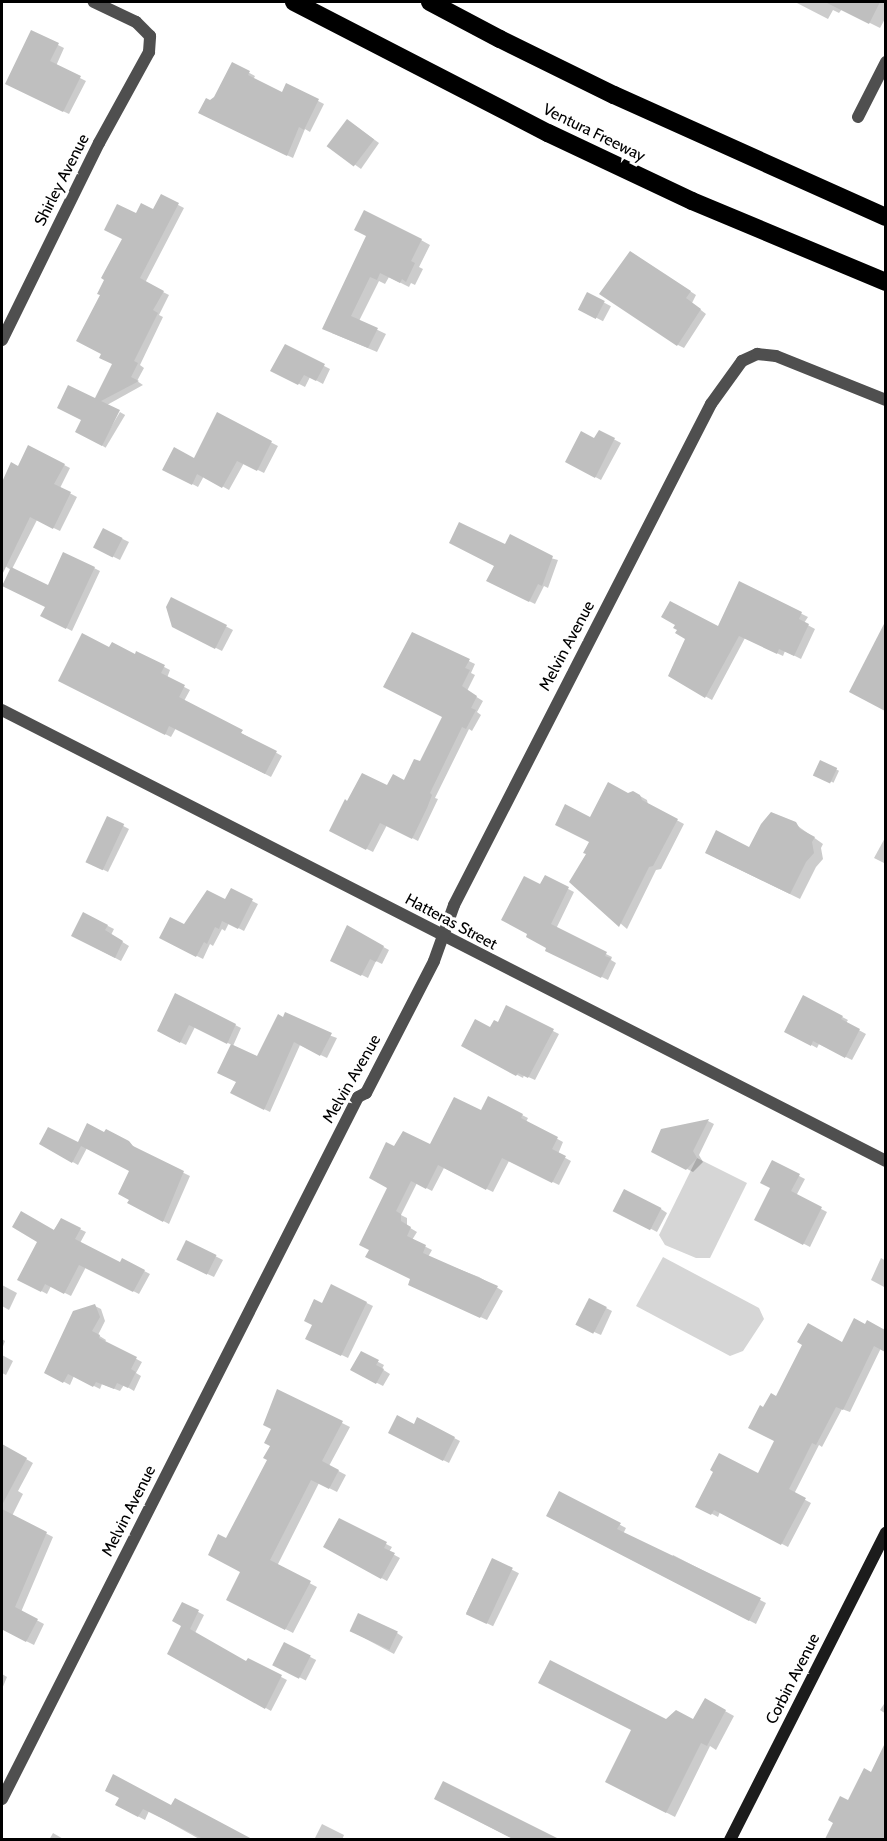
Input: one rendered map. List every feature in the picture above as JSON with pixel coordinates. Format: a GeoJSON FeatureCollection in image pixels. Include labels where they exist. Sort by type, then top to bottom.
{"type":"FeatureCollection","features":[{"type":"Feature","properties":{"kind":"highway","name":"Ventura Freeway"},"geometry":{"type":"LineString","coordinates":[[294,2],[558,138],[712,210],[885,282]]}},
{"type":"Feature","properties":{"kind":"highway"},"geometry":{"type":"LineString","coordinates":[[430,2],[614,95],[885,217]]}},
{"type":"Feature","properties":{"kind":"main road","name":"Corbin Avenue"},"geometry":{"type":"LineString","coordinates":[[730,1839],[885,1532]]}},
{"type":"Feature","properties":{"kind":"street","name":"Shirley Avenue"},"geometry":{"type":"LineString","coordinates":[[2,340],[99,143],[149,52],[150,36],[136,22],[94,2]]}},
{"type":"Feature","properties":{"kind":"street"},"geometry":{"type":"LineString","coordinates":[[858,117],[885,62]]}},
{"type":"Feature","properties":{"kind":"street","name":"Melvin Avenue"},"geometry":{"type":"LineString","coordinates":[[2,1799],[358,1097],[366,1094],[429,972],[453,904],[711,404],[742,361],[757,354],[776,356],[885,400]]}},
{"type":"Feature","properties":{"kind":"street","name":"Hatteras Street"},"geometry":{"type":"LineString","coordinates":[[2,710],[885,1161]]}},
{"type":"Feature","properties":{"kind":"shaded area"},"geometry":{"type":"Polygon","coordinates":[[[697,1158],[747,1183],[710,1258],[696,1258],[665,1245],[659,1235],[697,1158]]]}},
{"type":"Feature","properties":{"kind":"shaded area"},"geometry":{"type":"Polygon","coordinates":[[[663,1257],[759,1308],[764,1319],[743,1351],[730,1356],[636,1306],[663,1257]]]}},
{"type":"Feature","properties":{"kind":"building"},"geometry":{"type":"Polygon","coordinates":[[[825,2],[880,2],[869,24],[825,2]]]}},
{"type":"Feature","properties":{"kind":"building"},"geometry":{"type":"Polygon","coordinates":[[[31,30],[59,43],[50,61],[81,76],[63,112],[5,84],[31,30]]]}},
{"type":"Feature","properties":{"kind":"building"},"geometry":{"type":"Polygon","coordinates":[[[232,62],[250,71],[248,75],[282,92],[286,83],[319,99],[304,130],[299,127],[287,156],[198,113],[206,98],[210,100],[214,97],[232,62]]]}},
{"type":"Feature","properties":{"kind":"building"},"geometry":{"type":"Polygon","coordinates":[[[347,119],[374,139],[354,167],[327,146],[347,119]]]}},
{"type":"Feature","properties":{"kind":"building"},"geometry":{"type":"Polygon","coordinates":[[[161,194],[179,203],[140,278],[164,291],[153,310],[158,313],[134,361],[138,363],[131,377],[139,381],[101,401],[120,410],[102,446],[75,432],[81,420],[57,408],[68,385],[95,398],[112,364],[99,358],[101,354],[76,341],[100,295],[97,294],[104,280],[101,278],[122,239],[104,230],[117,204],[136,213],[141,203],[153,209],[161,194]]]}},
{"type":"Feature","properties":{"kind":"building"},"geometry":{"type":"Polygon","coordinates":[[[364,210],[422,239],[411,261],[415,263],[406,282],[402,279],[400,283],[380,273],[377,280],[370,277],[351,316],[378,328],[368,348],[322,329],[366,236],[354,230],[364,210]]]}},
{"type":"Feature","properties":{"kind":"building"},"geometry":{"type":"Polygon","coordinates":[[[630,251],[691,291],[686,298],[701,309],[677,346],[599,294],[630,251]]]}},
{"type":"Feature","properties":{"kind":"building"},"geometry":{"type":"Polygon","coordinates":[[[587,292],[605,301],[596,319],[578,310],[587,292]]]}},
{"type":"Feature","properties":{"kind":"building"},"geometry":{"type":"Polygon","coordinates":[[[285,344],[325,364],[316,381],[304,375],[298,385],[270,371],[285,344]]]}},
{"type":"Feature","properties":{"kind":"building"},"geometry":{"type":"Polygon","coordinates":[[[217,412],[272,441],[257,471],[237,461],[222,488],[197,474],[192,485],[162,470],[174,447],[194,458],[217,412]]]}},
{"type":"Feature","properties":{"kind":"building"},"geometry":{"type":"Polygon","coordinates":[[[599,430],[615,438],[595,478],[565,462],[581,431],[594,438],[599,430]]]}},
{"type":"Feature","properties":{"kind":"building"},"geometry":{"type":"Polygon","coordinates":[[[28,445],[65,464],[54,484],[71,492],[53,529],[30,517],[2,575],[2,482],[11,462],[18,466],[28,445]]]}},
{"type":"Feature","properties":{"kind":"building"},"geometry":{"type":"Polygon","coordinates":[[[459,522],[505,544],[510,534],[553,556],[542,586],[538,584],[529,602],[486,581],[494,566],[449,543],[459,522]]]}},
{"type":"Feature","properties":{"kind":"building"},"geometry":{"type":"Polygon","coordinates":[[[103,528],[123,538],[113,558],[93,548],[103,528]]]}},
{"type":"Feature","properties":{"kind":"building"},"geometry":{"type":"Polygon","coordinates":[[[63,552],[95,567],[66,629],[40,616],[45,607],[2,586],[11,567],[48,585],[63,552]]]}},
{"type":"Feature","properties":{"kind":"building"},"geometry":{"type":"Polygon","coordinates":[[[739,581],[802,612],[799,619],[809,624],[794,656],[779,649],[777,654],[739,636],[705,698],[668,676],[685,639],[675,633],[677,630],[673,628],[675,625],[661,617],[670,601],[718,626],[739,581]]]}},
{"type":"Feature","properties":{"kind":"building"},"geometry":{"type":"Polygon","coordinates":[[[171,597],[227,625],[215,649],[172,627],[166,607],[171,597]]]}},
{"type":"Feature","properties":{"kind":"building"},"geometry":{"type":"Polygon","coordinates":[[[885,622],[885,711],[849,692],[885,622]]]}},
{"type":"Feature","properties":{"kind":"building"},"geometry":{"type":"Polygon","coordinates":[[[412,632],[470,659],[465,668],[470,670],[462,686],[477,696],[471,708],[476,710],[466,729],[462,727],[430,793],[432,795],[427,808],[412,839],[380,823],[366,850],[329,831],[345,799],[347,801],[362,773],[387,785],[393,774],[404,780],[414,759],[420,761],[442,717],[383,687],[412,632]]]}},
{"type":"Feature","properties":{"kind":"building"},"geometry":{"type":"Polygon","coordinates":[[[82,633],[109,647],[112,642],[135,654],[136,651],[165,665],[161,673],[185,685],[179,697],[243,730],[241,733],[277,751],[265,774],[169,726],[165,735],[58,681],[82,633]]]}},
{"type":"Feature","properties":{"kind":"building"},"geometry":{"type":"Polygon","coordinates":[[[820,760],[837,768],[830,783],[813,775],[820,760]]]}},
{"type":"Feature","properties":{"kind":"building"},"geometry":{"type":"Polygon","coordinates":[[[608,782],[628,793],[633,791],[640,795],[642,800],[678,819],[653,866],[649,867],[619,927],[569,882],[586,854],[583,853],[589,842],[555,825],[565,804],[590,817],[608,782]]]}},
{"type":"Feature","properties":{"kind":"building"},"geometry":{"type":"Polygon","coordinates":[[[771,812],[796,822],[800,829],[815,837],[812,842],[814,853],[806,862],[790,894],[705,853],[716,830],[749,847],[761,824],[771,812]]]}},
{"type":"Feature","properties":{"kind":"building"},"geometry":{"type":"Polygon","coordinates":[[[107,816],[124,824],[103,870],[85,862],[107,816]]]}},
{"type":"Feature","properties":{"kind":"building"},"geometry":{"type":"Polygon","coordinates":[[[545,875],[569,887],[551,924],[607,952],[605,956],[611,958],[601,978],[545,951],[546,948],[526,937],[527,934],[501,920],[524,876],[540,884],[545,875]]]}},
{"type":"Feature","properties":{"kind":"building"},"geometry":{"type":"Polygon","coordinates":[[[231,888],[253,899],[238,929],[222,921],[219,929],[215,927],[207,944],[204,942],[196,957],[159,938],[170,917],[184,924],[207,890],[225,899],[231,888]]]}},
{"type":"Feature","properties":{"kind":"building"},"geometry":{"type":"Polygon","coordinates":[[[83,912],[108,925],[105,930],[123,941],[115,958],[71,936],[83,912]]]}},
{"type":"Feature","properties":{"kind":"building"},"geometry":{"type":"Polygon","coordinates":[[[347,925],[384,946],[376,962],[370,959],[361,976],[330,961],[347,925]]]}},
{"type":"Feature","properties":{"kind":"building"},"geometry":{"type":"Polygon","coordinates":[[[175,993],[236,1024],[227,1044],[189,1025],[180,1043],[157,1031],[175,993]]]}},
{"type":"Feature","properties":{"kind":"building"},"geometry":{"type":"Polygon","coordinates":[[[803,995],[843,1016],[841,1019],[860,1029],[845,1058],[813,1041],[811,1046],[784,1032],[803,995]]]}},
{"type":"Feature","properties":{"kind":"building"},"geometry":{"type":"Polygon","coordinates":[[[506,1005],[554,1029],[528,1078],[518,1073],[516,1076],[461,1046],[475,1019],[490,1027],[494,1020],[498,1022],[506,1005]]]}},
{"type":"Feature","properties":{"kind":"building"},"geometry":{"type":"Polygon","coordinates":[[[285,1012],[332,1033],[320,1056],[294,1042],[264,1110],[230,1093],[236,1082],[217,1073],[231,1044],[257,1056],[278,1014],[283,1017],[285,1012]]]}},
{"type":"Feature","properties":{"kind":"building"},"geometry":{"type":"Polygon","coordinates":[[[488,1096],[523,1114],[521,1118],[558,1137],[552,1149],[566,1156],[552,1183],[502,1158],[486,1190],[438,1165],[426,1189],[411,1181],[396,1211],[401,1214],[401,1221],[411,1227],[407,1236],[426,1245],[423,1253],[498,1286],[480,1318],[408,1285],[410,1279],[365,1257],[369,1250],[359,1245],[387,1188],[369,1178],[386,1142],[394,1146],[403,1131],[430,1144],[454,1097],[481,1110],[488,1096]]]}},
{"type":"Feature","properties":{"kind":"building"},"geometry":{"type":"Polygon","coordinates":[[[709,1119],[693,1151],[697,1158],[686,1170],[651,1152],[661,1129],[709,1119]]]}},
{"type":"Feature","properties":{"kind":"building"},"geometry":{"type":"Polygon","coordinates":[[[87,1123],[104,1132],[106,1129],[129,1141],[133,1146],[184,1171],[163,1222],[127,1203],[129,1200],[118,1194],[129,1171],[81,1146],[72,1163],[39,1144],[48,1127],[78,1142],[87,1123]]]}},
{"type":"Feature","properties":{"kind":"building"},"geometry":{"type":"Polygon","coordinates":[[[772,1160],[800,1174],[791,1191],[822,1207],[803,1245],[754,1220],[770,1188],[760,1183],[772,1160]]]}},
{"type":"Feature","properties":{"kind":"building"},"geometry":{"type":"Polygon","coordinates":[[[624,1189],[661,1208],[650,1230],[613,1211],[624,1189]]]}},
{"type":"Feature","properties":{"kind":"building"},"geometry":{"type":"Polygon","coordinates":[[[21,1211],[54,1230],[61,1218],[81,1228],[75,1239],[120,1262],[122,1258],[145,1270],[133,1292],[79,1265],[64,1294],[45,1284],[41,1292],[17,1280],[37,1242],[12,1227],[21,1211]]]}},
{"type":"Feature","properties":{"kind":"building"},"geometry":{"type":"Polygon","coordinates":[[[186,1240],[217,1255],[207,1275],[176,1260],[186,1240]]]}},
{"type":"Feature","properties":{"kind":"building"},"geometry":{"type":"Polygon","coordinates":[[[331,1284],[367,1302],[341,1356],[305,1339],[312,1325],[304,1321],[314,1299],[322,1303],[331,1284]]]}},
{"type":"Feature","properties":{"kind":"building"},"geometry":{"type":"Polygon","coordinates":[[[589,1298],[607,1307],[593,1334],[575,1325],[589,1298]]]}},
{"type":"Feature","properties":{"kind":"building"},"geometry":{"type":"Polygon","coordinates":[[[95,1304],[100,1317],[92,1331],[100,1335],[99,1338],[137,1357],[131,1369],[136,1372],[128,1388],[117,1383],[114,1389],[96,1382],[93,1387],[68,1374],[63,1383],[44,1373],[73,1311],[95,1304]]]}},
{"type":"Feature","properties":{"kind":"building"},"geometry":{"type":"Polygon","coordinates":[[[854,1318],[865,1324],[867,1320],[885,1330],[885,1352],[874,1346],[843,1410],[836,1407],[816,1445],[812,1443],[789,1489],[806,1498],[781,1545],[714,1510],[711,1515],[695,1507],[713,1472],[710,1470],[719,1453],[758,1473],[774,1441],[748,1428],[760,1405],[763,1407],[771,1393],[776,1396],[802,1345],[797,1342],[808,1323],[842,1342],[854,1318]]]}},
{"type":"Feature","properties":{"kind":"building"},"geometry":{"type":"Polygon","coordinates":[[[361,1351],[379,1360],[376,1365],[384,1369],[376,1384],[350,1370],[361,1351]]]}},
{"type":"Feature","properties":{"kind":"building"},"geometry":{"type":"Polygon","coordinates":[[[277,1389],[343,1421],[322,1461],[339,1470],[329,1489],[311,1480],[270,1560],[311,1581],[285,1630],[226,1600],[240,1572],[208,1555],[218,1534],[226,1538],[267,1460],[263,1458],[270,1446],[264,1443],[271,1429],[263,1425],[277,1389]]]}},
{"type":"Feature","properties":{"kind":"building"},"geometry":{"type":"Polygon","coordinates":[[[397,1415],[414,1424],[417,1417],[455,1437],[443,1461],[388,1433],[397,1415]]]}},
{"type":"Feature","properties":{"kind":"building"},"geometry":{"type":"Polygon","coordinates":[[[2,1444],[27,1458],[2,1505],[2,1444]]]}},
{"type":"Feature","properties":{"kind":"building"},"geometry":{"type":"Polygon","coordinates":[[[559,1491],[621,1523],[617,1529],[761,1598],[749,1621],[546,1516],[559,1491]]]}},
{"type":"Feature","properties":{"kind":"building"},"geometry":{"type":"Polygon","coordinates":[[[2,1509],[47,1532],[15,1607],[38,1619],[26,1642],[3,1630],[2,1634],[2,1509]]]}},
{"type":"Feature","properties":{"kind":"building"},"geometry":{"type":"Polygon","coordinates":[[[339,1518],[387,1542],[384,1548],[395,1553],[381,1579],[323,1547],[339,1518]]]}},
{"type":"Feature","properties":{"kind":"building"},"geometry":{"type":"Polygon","coordinates":[[[492,1558],[513,1568],[487,1624],[466,1614],[492,1558]]]}},
{"type":"Feature","properties":{"kind":"building"},"geometry":{"type":"Polygon","coordinates":[[[182,1602],[199,1610],[190,1629],[246,1661],[248,1658],[282,1675],[265,1709],[167,1654],[181,1626],[172,1621],[182,1602]]]}},
{"type":"Feature","properties":{"kind":"building"},"geometry":{"type":"Polygon","coordinates":[[[358,1613],[398,1632],[389,1650],[350,1631],[358,1613]]]}},
{"type":"Feature","properties":{"kind":"building"},"geometry":{"type":"Polygon","coordinates":[[[284,1642],[311,1656],[299,1679],[272,1665],[284,1642]]]}},
{"type":"Feature","properties":{"kind":"building"},"geometry":{"type":"Polygon","coordinates":[[[550,1660],[666,1719],[676,1710],[693,1719],[705,1698],[726,1710],[707,1746],[701,1743],[666,1813],[605,1782],[631,1730],[538,1683],[550,1660]]]}},
{"type":"Feature","properties":{"kind":"building"},"geometry":{"type":"Polygon","coordinates":[[[885,1743],[885,1839],[825,1839],[833,1823],[828,1820],[840,1796],[848,1800],[864,1768],[871,1772],[885,1743]]]}},
{"type":"Feature","properties":{"kind":"building"},"geometry":{"type":"Polygon","coordinates":[[[113,1774],[171,1805],[175,1798],[252,1839],[203,1839],[143,1809],[138,1817],[115,1805],[119,1798],[105,1791],[113,1774]]]}},
{"type":"Feature","properties":{"kind":"building"},"geometry":{"type":"Polygon","coordinates":[[[443,1781],[559,1839],[513,1839],[434,1799],[443,1781]]]}}]}
